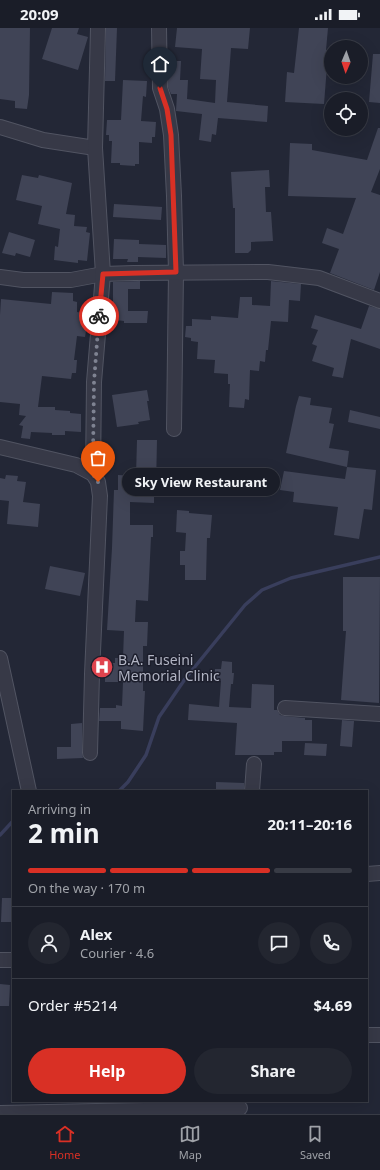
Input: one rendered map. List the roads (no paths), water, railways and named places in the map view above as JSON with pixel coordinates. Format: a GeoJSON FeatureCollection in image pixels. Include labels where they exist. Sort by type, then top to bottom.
{"type":"FeatureCollection","features":[{"type":"Feature","properties":{"kind":"street"},"geometry":{"type":"LineString","coordinates":[[93,474],[94,382],[103,274],[95,148],[98,28]]}},
{"type":"Feature","properties":{"kind":"street"},"geometry":{"type":"LineString","coordinates":[[159,28],[160,88],[167,109],[171,135],[176,272],[174,429]]}},
{"type":"Feature","properties":{"kind":"street"},"geometry":{"type":"LineString","coordinates":[[0,127],[43,140],[95,148]]}},
{"type":"Feature","properties":{"kind":"street"},"geometry":{"type":"LineString","coordinates":[[0,277],[23,280],[71,280],[103,274],[268,272],[319,278],[380,301]]}},
{"type":"Feature","properties":{"kind":"street"},"geometry":{"type":"LineString","coordinates":[[0,447],[76,465],[93,474],[98,482],[100,496],[90,753]]}},
{"type":"Feature","properties":{"kind":"street"},"geometry":{"type":"LineString","coordinates":[[0,658],[29,790]]}},
{"type":"Feature","properties":{"kind":"street"},"geometry":{"type":"LineString","coordinates":[[285,708],[380,714]]}},
{"type":"Feature","properties":{"kind":"street"},"geometry":{"type":"LineString","coordinates":[[252,790],[254,764]]}},
{"type":"Feature","properties":{"kind":"street"},"geometry":{"type":"LineString","coordinates":[[368,874],[380,873]]}},
{"type":"Feature","properties":{"kind":"street"},"geometry":{"type":"LineString","coordinates":[[0,960],[12,960]]}},
{"type":"Feature","properties":{"kind":"street"},"geometry":{"type":"LineString","coordinates":[[368,1035],[380,1035]]}},
{"type":"Feature","properties":{"kind":"street"},"geometry":{"type":"LineString","coordinates":[[0,1113],[240,1108]]}},
{"type":"Feature","properties":{"kind":"waterway"},"geometry":{"type":"LineString","coordinates":[[120,790],[128,782],[146,755],[159,717],[185,679],[245,605],[262,590],[291,578],[380,557]]}},
{"type":"Feature","properties":{"kind":"waterway"},"geometry":{"type":"LineString","coordinates":[[0,835],[12,822]]}},
{"type":"Feature","properties":{"kind":"place","name":"Sky View Restaurant"},"geometry":{"type":"Point","coordinates":[98,482]}},
{"type":"Feature","properties":{"kind":"place","name":"B.A. Fuseini Memorial Clinic"},"geometry":{"type":"Point","coordinates":[102,667]}}]}
